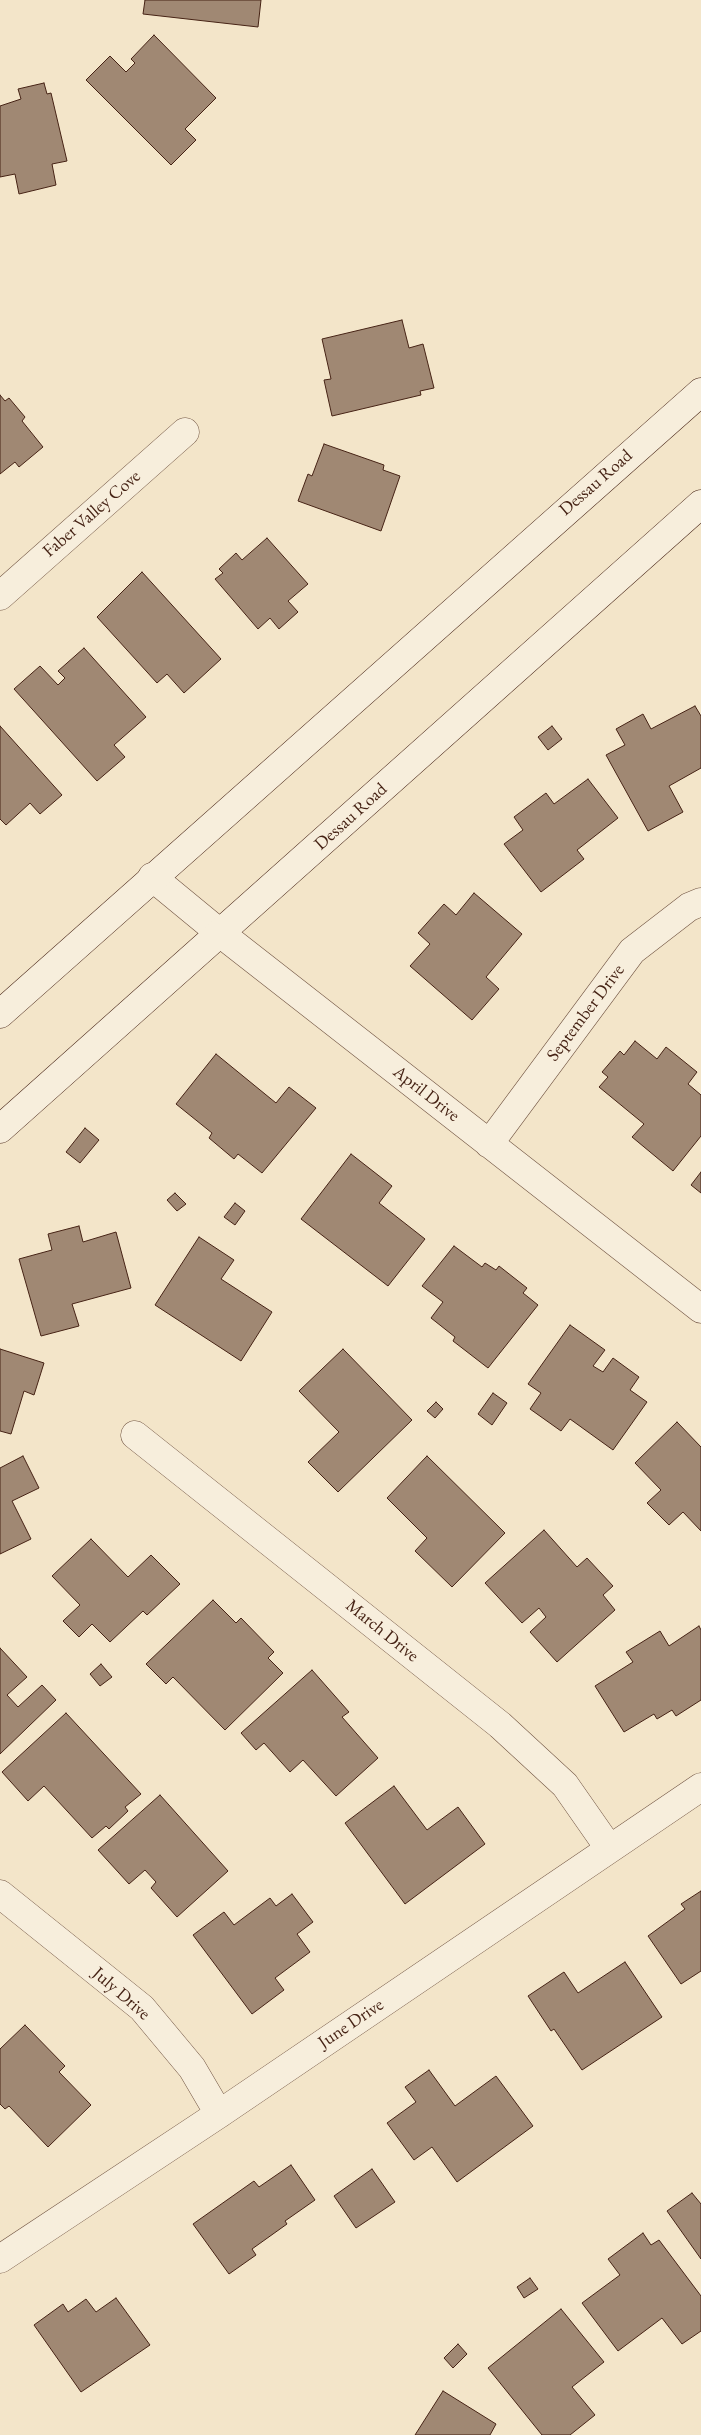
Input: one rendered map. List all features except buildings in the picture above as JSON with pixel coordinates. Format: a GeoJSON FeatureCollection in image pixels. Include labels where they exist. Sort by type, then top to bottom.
{"type":"FeatureCollection","features":[{"type":"Feature","properties":{"kind":"street","name":"Dessau Road"},"geometry":{"type":"LineString","coordinates":[[0,1014],[152,877],[701,392]]}},
{"type":"Feature","properties":{"kind":"street","name":"Faber Valley Cove"},"geometry":{"type":"LineString","coordinates":[[0,596],[185,432]]}},
{"type":"Feature","properties":{"kind":"street","name":"Dessau Road"},"geometry":{"type":"LineString","coordinates":[[0,1129],[701,504]]}},
{"type":"Feature","properties":{"kind":"street","name":"April Drive"},"geometry":{"type":"LineString","coordinates":[[152,877],[220,933],[701,1310]]}},
{"type":"Feature","properties":{"kind":"street","name":"September Drive"},"geometry":{"type":"LineString","coordinates":[[489,1144],[632,951],[690,907],[701,902]]}},
{"type":"Feature","properties":{"kind":"street","name":"March Drive"},"geometry":{"type":"LineString","coordinates":[[135,1434],[500,1725],[565,1786],[609,1848]]}},
{"type":"Feature","properties":{"kind":"street","name":"June Drive"},"geometry":{"type":"LineString","coordinates":[[0,2259],[219,2114],[701,1787]]}},
{"type":"Feature","properties":{"kind":"street","name":"July Drive"},"geometry":{"type":"LineString","coordinates":[[0,1894],[142,2008],[192,2068],[219,2114]]}}]}
